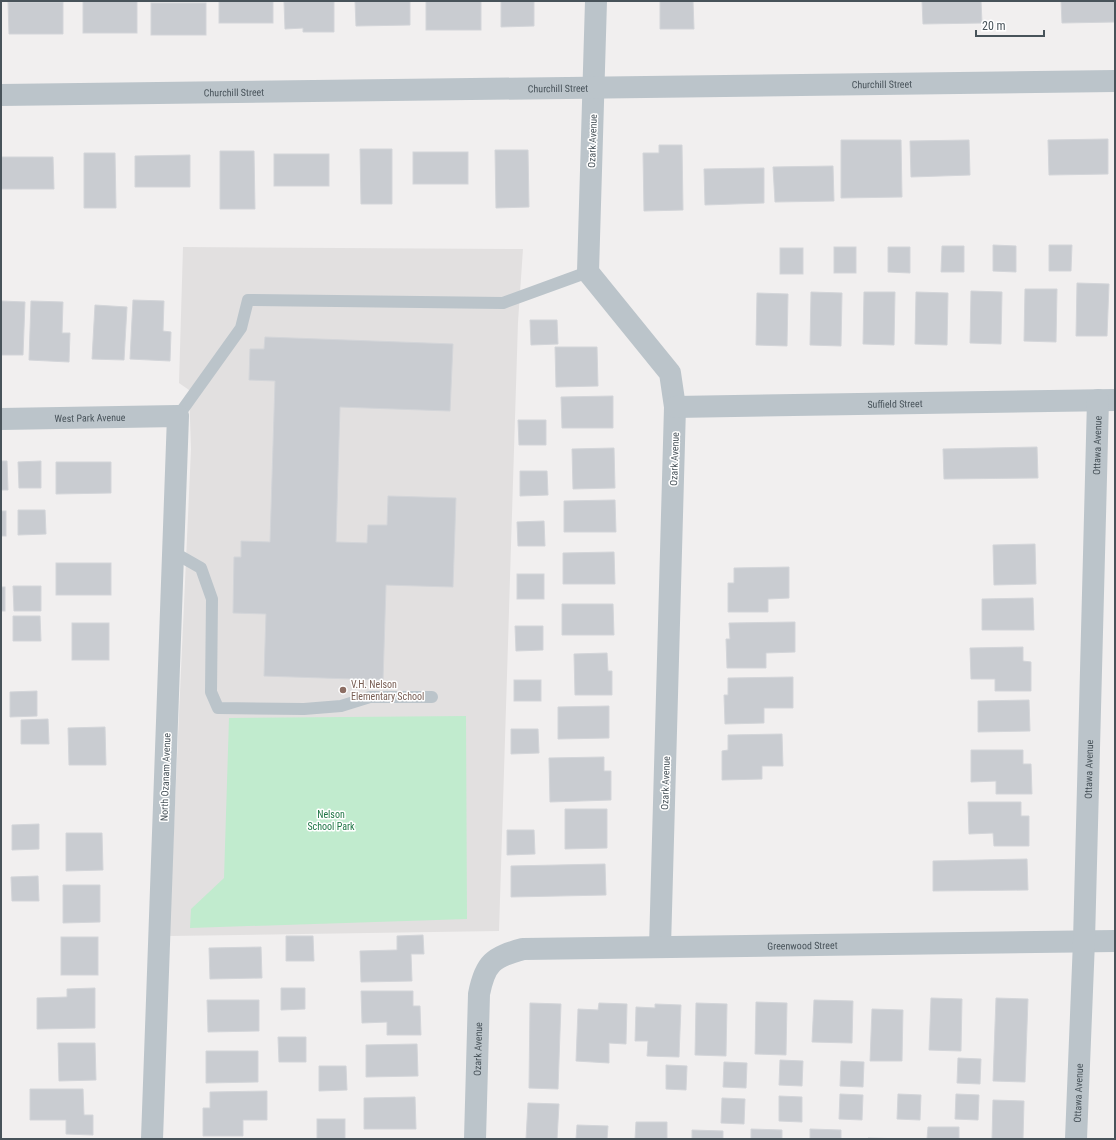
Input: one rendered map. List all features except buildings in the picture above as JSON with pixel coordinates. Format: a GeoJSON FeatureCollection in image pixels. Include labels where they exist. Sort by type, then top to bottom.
{"type":"FeatureCollection","features":[{"type":"Feature","properties":{"kind":"street","name":"Ozark Avenue"},"geometry":{"type":"LineString","coordinates":[[596,1],[588,272],[670,374],[675,407],[660,947]]}},
{"type":"Feature","properties":{"kind":"street","name":"Churchill Street"},"geometry":{"type":"LineString","coordinates":[[1,96],[1115,81]]}},
{"type":"Feature","properties":{"kind":"street","name":"Suffield Street"},"geometry":{"type":"LineString","coordinates":[[675,407],[1107,400]]}},
{"type":"Feature","properties":{"kind":"street","name":"Ottawa Avenue"},"geometry":{"type":"LineString","coordinates":[[1076,1139],[1107,400]]}},
{"type":"Feature","properties":{"kind":"street","name":"West Park Avenue"},"geometry":{"type":"LineString","coordinates":[[1,419],[178,416]]}},
{"type":"Feature","properties":{"kind":"street","name":"North Ozanam Avenue"},"geometry":{"type":"LineString","coordinates":[[152,1139],[178,416]]}},
{"type":"Feature","properties":{"kind":"street","name":"Greenwood Street"},"geometry":{"type":"LineString","coordinates":[[492,961],[502,954],[523,949],[1115,941]]}},
{"type":"Feature","properties":{"kind":"street","name":"Ozark Avenue"},"geometry":{"type":"LineString","coordinates":[[475,1139],[480,994],[483,977],[492,961]]}},
{"type":"Feature","properties":{"kind":"lane"},"geometry":{"type":"LineString","coordinates":[[178,416],[241,328],[248,300],[503,303],[588,272]]}},
{"type":"Feature","properties":{"kind":"lane"},"geometry":{"type":"LineString","coordinates":[[174,552],[201,568],[212,599],[210,692],[218,708],[304,709],[341,706],[370,697],[432,697]]}},
{"type":"Feature","properties":{"kind":"shaded area","name":"V.H. Nelson Elementary School"},"geometry":{"type":"Polygon","coordinates":[[[183,247],[523,249],[518,322],[499,931],[169,936],[191,449],[189,390],[179,383],[183,247]]]}},
{"type":"Feature","properties":{"kind":"green space","name":"Nelson School Park"},"geometry":{"type":"Polygon","coordinates":[[[466,716],[467,919],[190,928],[191,909],[224,878],[229,718],[466,716]]]}},
{"type":"Feature","properties":{"kind":"place","name":"V.H. Nelson Elementary School"},"geometry":{"type":"Point","coordinates":[343,690]}}]}
